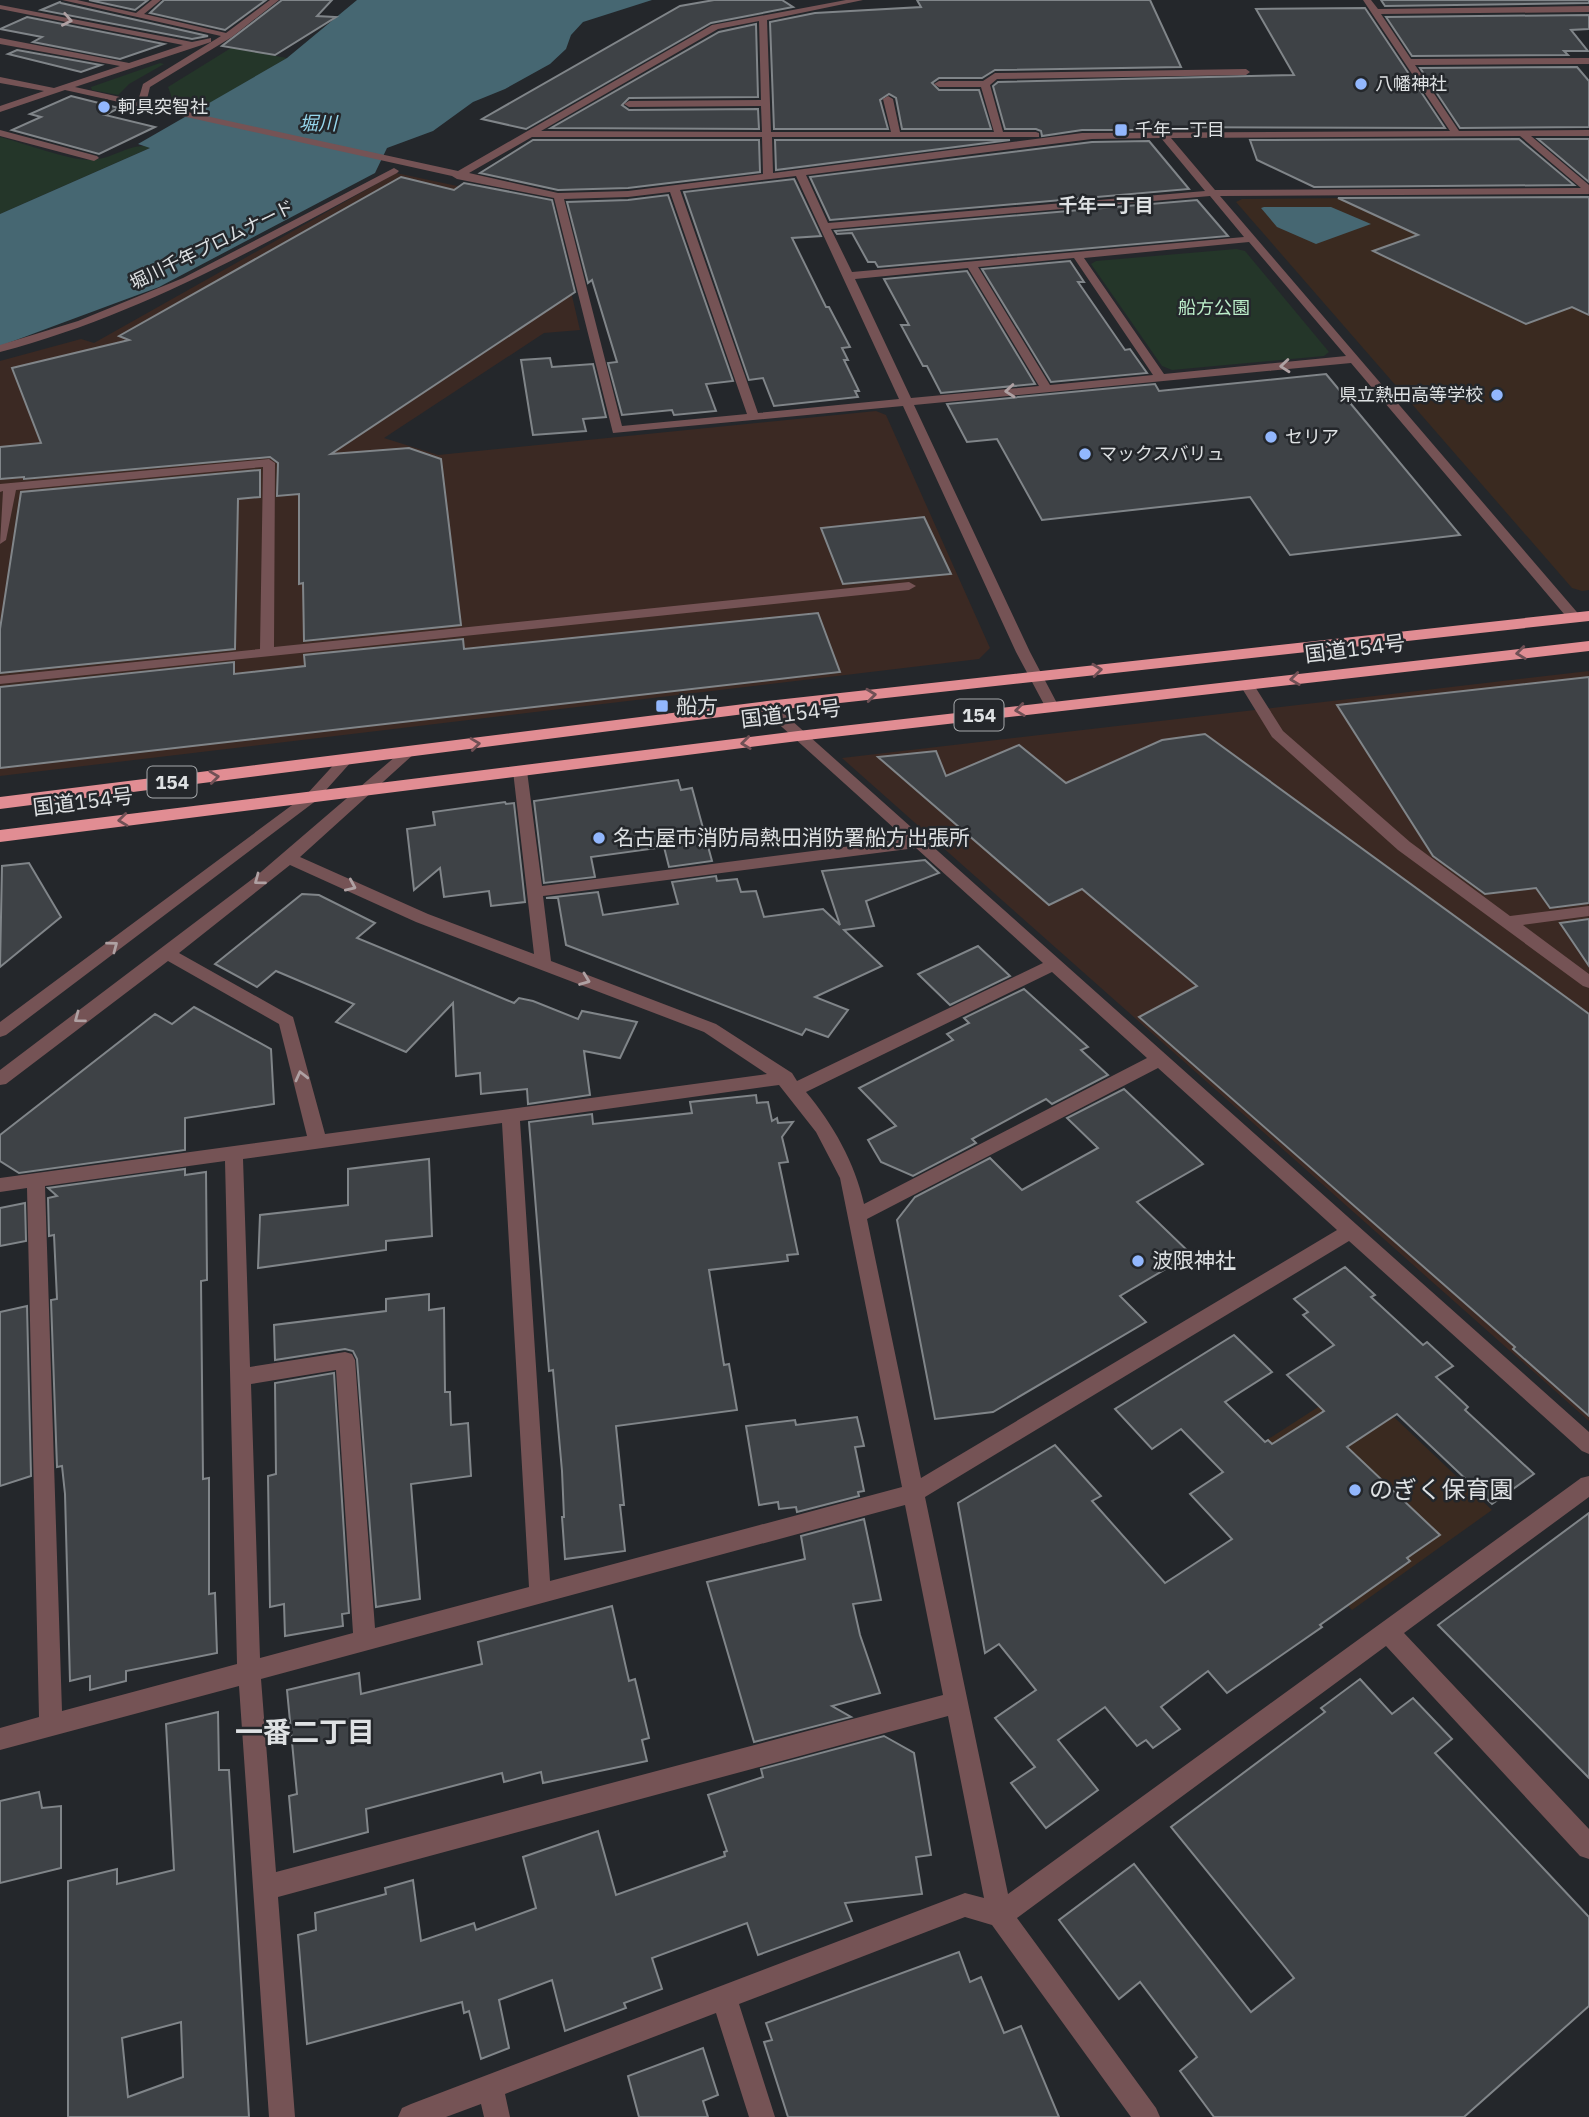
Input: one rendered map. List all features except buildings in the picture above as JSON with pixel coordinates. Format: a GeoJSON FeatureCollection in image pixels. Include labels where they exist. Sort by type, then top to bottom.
{"type":"FeatureCollection","features":[{"type":"Feature","properties":{"kind":"highway","name":"国道154号"},"geometry":{"type":"LineString","coordinates":[[0,803],[767,706],[1582,617]]}},
{"type":"Feature","properties":{"kind":"highway","name":"国道154号"},"geometry":{"type":"LineString","coordinates":[[0,836],[798,736],[1589,646]]}},
{"type":"Feature","properties":{"kind":"street"},"geometry":{"type":"LineString","coordinates":[[66,0],[86,2],[229,35]]}},
{"type":"Feature","properties":{"kind":"street"},"geometry":{"type":"LineString","coordinates":[[138,15],[157,0]]}},
{"type":"Feature","properties":{"kind":"street"},"geometry":{"type":"LineString","coordinates":[[162,109],[142,100],[146,86],[229,35],[275,0]]}},
{"type":"Feature","properties":{"kind":"street"},"geometry":{"type":"LineString","coordinates":[[457,176],[715,27],[859,0]]}},
{"type":"Feature","properties":{"kind":"street"},"geometry":{"type":"LineString","coordinates":[[1367,0],[1456,133]]}},
{"type":"Feature","properties":{"kind":"street"},"geometry":{"type":"LineString","coordinates":[[1469,0],[1477,11]]}},
{"type":"Feature","properties":{"kind":"street"},"geometry":{"type":"LineString","coordinates":[[1570,0],[1585,9],[1589,19]]}},
{"type":"Feature","properties":{"kind":"street"},"geometry":{"type":"LineString","coordinates":[[0,7],[190,44]]}},
{"type":"Feature","properties":{"kind":"street"},"geometry":{"type":"LineString","coordinates":[[1376,12],[1585,9]]}},
{"type":"Feature","properties":{"kind":"street"},"geometry":{"type":"LineString","coordinates":[[763,18],[768,176]]}},
{"type":"Feature","properties":{"kind":"street"},"geometry":{"type":"LineString","coordinates":[[0,109],[190,44],[229,35]]}},
{"type":"Feature","properties":{"kind":"street"},"geometry":{"type":"LineString","coordinates":[[0,41],[126,65]]}},
{"type":"Feature","properties":{"kind":"street"},"geometry":{"type":"LineString","coordinates":[[1408,62],[1589,61]]}},
{"type":"Feature","properties":{"kind":"street"},"geometry":{"type":"LineString","coordinates":[[939,84],[985,84],[995,76],[1007,74],[1246,72]]}},
{"type":"Feature","properties":{"kind":"street"},"geometry":{"type":"LineString","coordinates":[[0,80],[51,90]]}},
{"type":"Feature","properties":{"kind":"street"},"geometry":{"type":"LineString","coordinates":[[985,84],[999,134]]}},
{"type":"Feature","properties":{"kind":"street"},"geometry":{"type":"LineString","coordinates":[[66,88],[398,167],[558,197],[604,196],[1092,136]]}},
{"type":"Feature","properties":{"kind":"street"},"geometry":{"type":"LineString","coordinates":[[888,99],[896,134]]}},
{"type":"Feature","properties":{"kind":"street"},"geometry":{"type":"LineString","coordinates":[[629,104],[766,103]]}},
{"type":"Feature","properties":{"kind":"street"},"geometry":{"type":"LineString","coordinates":[[1522,133],[1589,190]]}},
{"type":"Feature","properties":{"kind":"street"},"geometry":{"type":"LineString","coordinates":[[530,134],[1164,136],[1589,133]]}},
{"type":"Feature","properties":{"kind":"street"},"geometry":{"type":"LineString","coordinates":[[0,134],[94,158]]}},
{"type":"Feature","properties":{"kind":"street"},"geometry":{"type":"LineString","coordinates":[[1164,136],[1353,359],[1582,617]]}},
{"type":"Feature","properties":{"kind":"street","name":"堀川千年プロムナード"},"geometry":{"type":"LineString","coordinates":[[0,349],[82,323],[187,280],[398,167]]}},
{"type":"Feature","properties":{"kind":"street"},"geometry":{"type":"LineString","coordinates":[[800,173],[1035,677],[1052,707]]}},
{"type":"Feature","properties":{"kind":"street"},"geometry":{"type":"LineString","coordinates":[[674,188],[754,417]]}},
{"type":"Feature","properties":{"kind":"street"},"geometry":{"type":"LineString","coordinates":[[825,226],[1212,193],[1589,190]]}},
{"type":"Feature","properties":{"kind":"street"},"geometry":{"type":"LineString","coordinates":[[558,197],[617,429],[1353,359]]}},
{"type":"Feature","properties":{"kind":"street"},"geometry":{"type":"LineString","coordinates":[[848,276],[1252,239]]}},
{"type":"Feature","properties":{"kind":"street"},"geometry":{"type":"LineString","coordinates":[[1077,255],[1161,377]]}},
{"type":"Feature","properties":{"kind":"street"},"geometry":{"type":"LineString","coordinates":[[971,265],[1046,387]]}},
{"type":"Feature","properties":{"kind":"street"},"geometry":{"type":"LineString","coordinates":[[0,540],[5,488],[269,463],[267,652]]}},
{"type":"Feature","properties":{"kind":"street"},"geometry":{"type":"LineString","coordinates":[[0,680],[909,586]]}},
{"type":"Feature","properties":{"kind":"street"},"geometry":{"type":"LineString","coordinates":[[1247,685],[1277,734],[1404,846],[1589,982]]}},
{"type":"Feature","properties":{"kind":"street"},"geometry":{"type":"LineString","coordinates":[[767,706],[1589,1445]]}},
{"type":"Feature","properties":{"kind":"street"},"geometry":{"type":"LineString","coordinates":[[0,1079],[289,858],[408,753]]}},
{"type":"Feature","properties":{"kind":"street"},"geometry":{"type":"LineString","coordinates":[[0,1031],[312,797],[345,761]]}},
{"type":"Feature","properties":{"kind":"street"},"geometry":{"type":"LineString","coordinates":[[520,771],[543,964]]}},
{"type":"Feature","properties":{"kind":"street"},"geometry":{"type":"LineString","coordinates":[[534,892],[917,843]]}},
{"type":"Feature","properties":{"kind":"street"},"geometry":{"type":"LineString","coordinates":[[289,858],[422,918],[710,1028],[748,1049],[791,1084],[830,1137],[849,1178],[858,1215],[1000,1915],[1147,2117]]}},
{"type":"Feature","properties":{"kind":"street"},"geometry":{"type":"LineString","coordinates":[[1507,922],[1589,911]]}},
{"type":"Feature","properties":{"kind":"street"},"geometry":{"type":"LineString","coordinates":[[165,952],[287,1021],[318,1142]]}},
{"type":"Feature","properties":{"kind":"street"},"geometry":{"type":"LineString","coordinates":[[0,1185],[511,1115],[791,1084],[1053,965]]}},
{"type":"Feature","properties":{"kind":"street"},"geometry":{"type":"LineString","coordinates":[[858,1215],[1158,1060]]}},
{"type":"Feature","properties":{"kind":"street"},"geometry":{"type":"LineString","coordinates":[[511,1115],[540,1594]]}},
{"type":"Feature","properties":{"kind":"street"},"geometry":{"type":"LineString","coordinates":[[234,1153],[248,1672],[282,2117]]}},
{"type":"Feature","properties":{"kind":"street"},"geometry":{"type":"LineString","coordinates":[[36,1180],[51,1726]]}},
{"type":"Feature","properties":{"kind":"street"},"geometry":{"type":"LineString","coordinates":[[0,1739],[914,1493],[1350,1231]]}},
{"type":"Feature","properties":{"kind":"street"},"geometry":{"type":"LineString","coordinates":[[240,1377],[345,1360],[365,1641]]}},
{"type":"Feature","properties":{"kind":"street"},"geometry":{"type":"LineString","coordinates":[[1000,1915],[1589,1485]]}},
{"type":"Feature","properties":{"kind":"street"},"geometry":{"type":"LineString","coordinates":[[1388,1632],[1589,1847]]}},
{"type":"Feature","properties":{"kind":"street"},"geometry":{"type":"LineString","coordinates":[[264,1888],[957,1702]]}},
{"type":"Feature","properties":{"kind":"street"},"geometry":{"type":"LineString","coordinates":[[411,2117],[965,1905],[1000,1915]]}},
{"type":"Feature","properties":{"kind":"street"},"geometry":{"type":"LineString","coordinates":[[724,1996],[762,2117]]}},
{"type":"Feature","properties":{"kind":"street"},"geometry":{"type":"LineString","coordinates":[[490,2087],[497,2117]]}},
{"type":"Feature","properties":{"kind":"shaded area"},"geometry":{"type":"Polygon","coordinates":[[[396,173],[551,206],[580,330],[544,333],[384,438],[438,455],[876,411],[886,415],[990,648],[979,659],[0,776],[0,361],[81,339],[94,343],[396,173]]]}},
{"type":"Feature","properties":{"kind":"shaded area","name":"県立熱田高等学校"},"geometry":{"type":"Polygon","coordinates":[[[1589,196],[1589,590],[1582,591],[1572,588],[1236,202],[1242,199],[1589,196]]]}},
{"type":"Feature","properties":{"kind":"shaded area"},"geometry":{"type":"Polygon","coordinates":[[[1589,671],[1589,1421],[842,758],[1589,671]]]}},
{"type":"Feature","properties":{"kind":"shaded area","name":"のぎく保育園"},"geometry":{"type":"Polygon","coordinates":[[[1357,1382],[1492,1510],[1352,1610],[1220,1470],[1357,1382]]]}},
{"type":"Feature","properties":{"kind":"green space"},"geometry":{"type":"Polygon","coordinates":[[[231,48],[287,58],[205,106],[172,98],[168,87],[231,48]]]}},
{"type":"Feature","properties":{"kind":"green space"},"geometry":{"type":"Polygon","coordinates":[[[160,63],[164,64],[129,84],[118,95],[92,90],[91,87],[160,63]]]}},
{"type":"Feature","properties":{"kind":"green space"},"geometry":{"type":"Polygon","coordinates":[[[0,137],[58,154],[90,160],[136,147],[152,147],[0,214],[0,137]]]}},
{"type":"Feature","properties":{"kind":"green space","name":"船方公園"},"geometry":{"type":"Polygon","coordinates":[[[1236,249],[1245,251],[1329,352],[1324,356],[1172,370],[1162,366],[1091,264],[1096,261],[1236,249]]]}},
{"type":"Feature","properties":{"kind":"water","name":"堀川"},"geometry":{"type":"Polygon","coordinates":[[[357,0],[652,0],[583,22],[571,35],[566,49],[550,64],[505,89],[473,102],[433,131],[387,148],[375,173],[159,287],[0,346],[0,214],[150,148],[138,144],[287,58],[357,0]]]}},
{"type":"Feature","properties":{"kind":"water"},"geometry":{"type":"Polygon","coordinates":[[[1331,207],[1371,224],[1316,244],[1277,227],[1261,208],[1331,207]]]}},
{"type":"Feature","properties":{"kind":"place","name":"八幡神社"},"geometry":{"type":"Point","coordinates":[1361,84]}},
{"type":"Feature","properties":{"kind":"place","name":"軻具突智社"},"geometry":{"type":"Point","coordinates":[104,107]}},
{"type":"Feature","properties":{"kind":"place","name":"千年一丁目"},"geometry":{"type":"Point","coordinates":[1121,130]}},
{"type":"Feature","properties":{"kind":"place","name":"県立熱田高等学校"},"geometry":{"type":"Point","coordinates":[1497,395]}},
{"type":"Feature","properties":{"kind":"place","name":"セリア"},"geometry":{"type":"Point","coordinates":[1271,437]}},
{"type":"Feature","properties":{"kind":"place","name":"マックスバリュ"},"geometry":{"type":"Point","coordinates":[1085,454]}},
{"type":"Feature","properties":{"kind":"place","name":"船方"},"geometry":{"type":"Point","coordinates":[662,706]}},
{"type":"Feature","properties":{"kind":"place","name":"名古屋市消防局熱田消防署船方出張所"},"geometry":{"type":"Point","coordinates":[599,838]}},
{"type":"Feature","properties":{"kind":"place","name":"波限神社"},"geometry":{"type":"Point","coordinates":[1138,1261]}},
{"type":"Feature","properties":{"kind":"place","name":"のぎく保育園"},"geometry":{"type":"Point","coordinates":[1355,1490]}},
{"type":"Feature","properties":{"kind":"district","name":"千年一丁目"},"geometry":{"type":"Point","coordinates":[1106,205]}},
{"type":"Feature","properties":{"kind":"district","name":"一番二丁目"},"geometry":{"type":"Point","coordinates":[305,1732]}}]}
